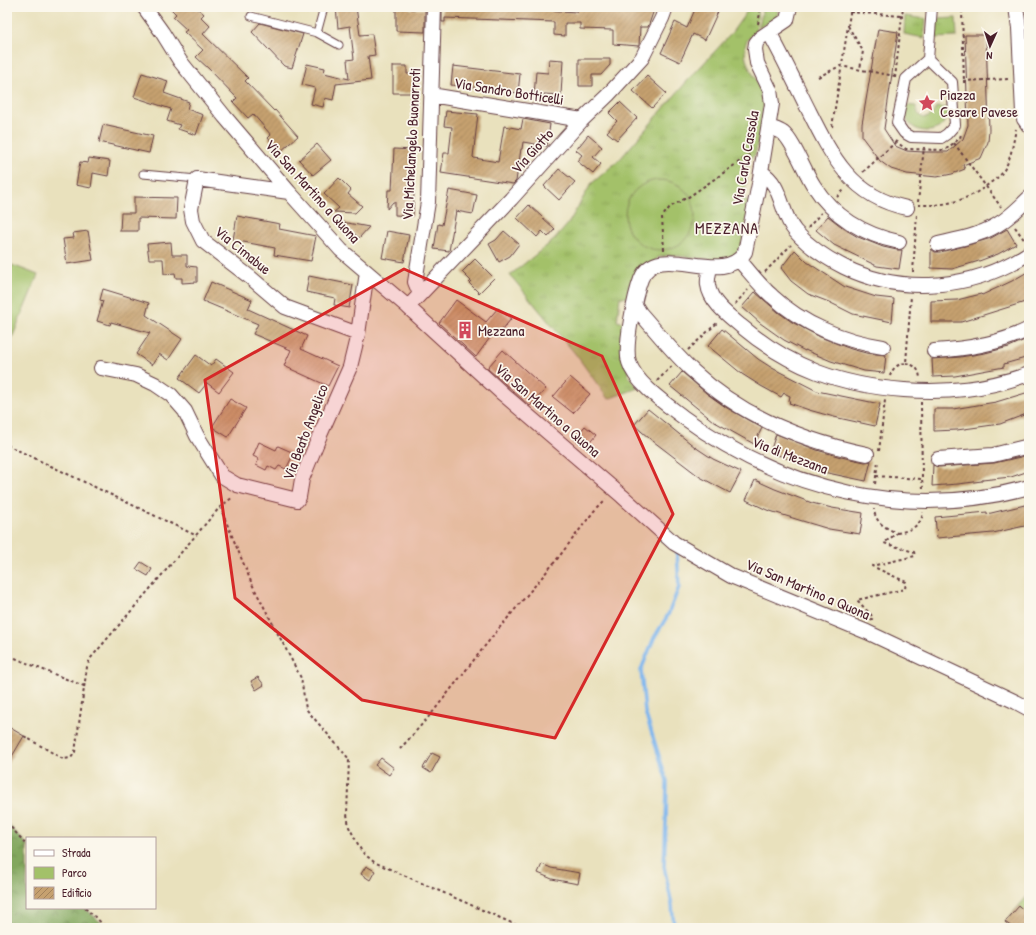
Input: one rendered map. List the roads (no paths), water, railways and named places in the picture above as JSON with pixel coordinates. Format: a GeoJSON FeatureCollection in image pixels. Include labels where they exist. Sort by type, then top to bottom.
{"type":"FeatureCollection","features":[{"type":"Feature","properties":{"kind":"street","name":"Via San Martino a Quona"},"geometry":{"type":"LineString","coordinates":[[144,7],[180,61],[225,117],[341,250],[367,272],[411,296],[503,394],[616,490],[674,543],[731,576],[867,632],[1009,698],[1029,709]]}},
{"type":"Feature","properties":{"kind":"street","name":"Via Michelangelo Buonarroti"},"geometry":{"type":"LineString","coordinates":[[411,296],[428,202],[434,7]]}},
{"type":"Feature","properties":{"kind":"street","name":"Via Giotto"},"geometry":{"type":"LineString","coordinates":[[411,296],[511,199],[582,120],[608,96],[642,58],[666,7]]}},
{"type":"Feature","properties":{"kind":"street","name":"Via Carlo Cassola"},"geometry":{"type":"LineString","coordinates":[[740,260],[746,249],[772,110],[771,94],[768,84],[757,63],[755,52],[758,40],[764,30],[787,20],[790,7]]}},
{"type":"Feature","properties":{"kind":"street"},"geometry":{"type":"LineString","coordinates":[[928,59],[952,82],[955,125],[947,134],[940,138],[911,137],[904,133],[897,124],[906,79],[928,59],[932,7]]}},
{"type":"Feature","properties":{"kind":"street"},"geometry":{"type":"LineString","coordinates":[[1016,7],[1019,28],[1024,119],[1023,126]]}},
{"type":"Feature","properties":{"kind":"street"},"geometry":{"type":"LineString","coordinates":[[764,30],[828,148],[841,167],[853,181],[878,199],[894,205],[914,207]]}},
{"type":"Feature","properties":{"kind":"street","name":"Via Sandro Botticelli"},"geometry":{"type":"LineString","coordinates":[[431,96],[582,120]]}},
{"type":"Feature","properties":{"kind":"street"},"geometry":{"type":"LineString","coordinates":[[769,127],[778,130],[786,137],[812,184],[840,215],[860,228],[879,237],[898,242]]}},
{"type":"Feature","properties":{"kind":"street"},"geometry":{"type":"LineString","coordinates":[[761,172],[768,176],[773,182],[787,218],[800,236],[823,255],[850,270],[877,280],[912,285],[946,284],[975,278],[1004,267],[1029,250]]}},
{"type":"Feature","properties":{"kind":"street"},"geometry":{"type":"LineString","coordinates":[[197,179],[289,192]]}},
{"type":"Feature","properties":{"kind":"street","name":"Via Cimabue"},"geometry":{"type":"LineString","coordinates":[[197,179],[191,209],[193,221],[203,241],[251,278],[285,307],[358,334]]}},
{"type":"Feature","properties":{"kind":"street"},"geometry":{"type":"LineString","coordinates":[[938,244],[979,233],[996,226],[1009,217],[1029,198]]}},
{"type":"Feature","properties":{"kind":"street"},"geometry":{"type":"LineString","coordinates":[[874,456],[825,444],[797,434],[767,421],[732,401],[692,370],[640,313],[635,305],[641,279],[652,267],[669,262],[721,267],[740,260],[771,296],[816,326],[857,342],[883,347]]}},
{"type":"Feature","properties":{"kind":"street"},"geometry":{"type":"LineString","coordinates":[[710,267],[708,281],[709,292],[726,313],[761,342],[797,363],[843,381],[887,388],[921,391],[949,391],[1001,383],[1029,374]]}},
{"type":"Feature","properties":{"kind":"street","name":"Via Beato Angelico"},"geometry":{"type":"LineString","coordinates":[[101,368],[136,375],[171,395],[185,411],[197,436],[222,476],[237,485],[297,500],[299,497],[302,479],[350,367],[358,334],[367,272]]}},
{"type":"Feature","properties":{"kind":"street","name":"Via di Mezzana"},"geometry":{"type":"LineString","coordinates":[[635,305],[628,340],[629,363],[634,372],[645,385],[674,410],[705,432],[731,448],[774,470],[818,485],[874,497],[899,500],[924,501],[972,498],[1005,493],[1029,487]]}},
{"type":"Feature","properties":{"kind":"street"},"geometry":{"type":"LineString","coordinates":[[934,351],[983,345],[1011,337],[1029,329]]}},
{"type":"Feature","properties":{"kind":"street"},"geometry":{"type":"LineString","coordinates":[[938,459],[993,455],[1029,446]]}},
{"type":"Feature","properties":{"kind":"lane"},"geometry":{"type":"LineString","coordinates":[[317,33],[324,7]]}},
{"type":"Feature","properties":{"kind":"lane"},"geometry":{"type":"LineString","coordinates":[[251,16],[317,33],[339,45]]}},
{"type":"Feature","properties":{"kind":"lane"},"geometry":{"type":"LineString","coordinates":[[143,174],[197,179]]}},
{"type":"Feature","properties":{"kind":"waterway"},"geometry":{"type":"LineString","coordinates":[[674,928],[672,905],[664,866],[667,781],[645,712],[641,670],[654,638],[668,615],[679,587],[677,551]]}},
{"type":"Feature","properties":{"kind":"place","name":"Piazza Cesare Pavese"},"geometry":{"type":"Point","coordinates":[927,103]}},
{"type":"Feature","properties":{"kind":"place","name":"Mezzana"},"geometry":{"type":"Point","coordinates":[465,330]}},
{"type":"Feature","properties":{"kind":"district","name":"MEZZANA"},"geometry":{"type":"Point","coordinates":[727,228]}}]}
